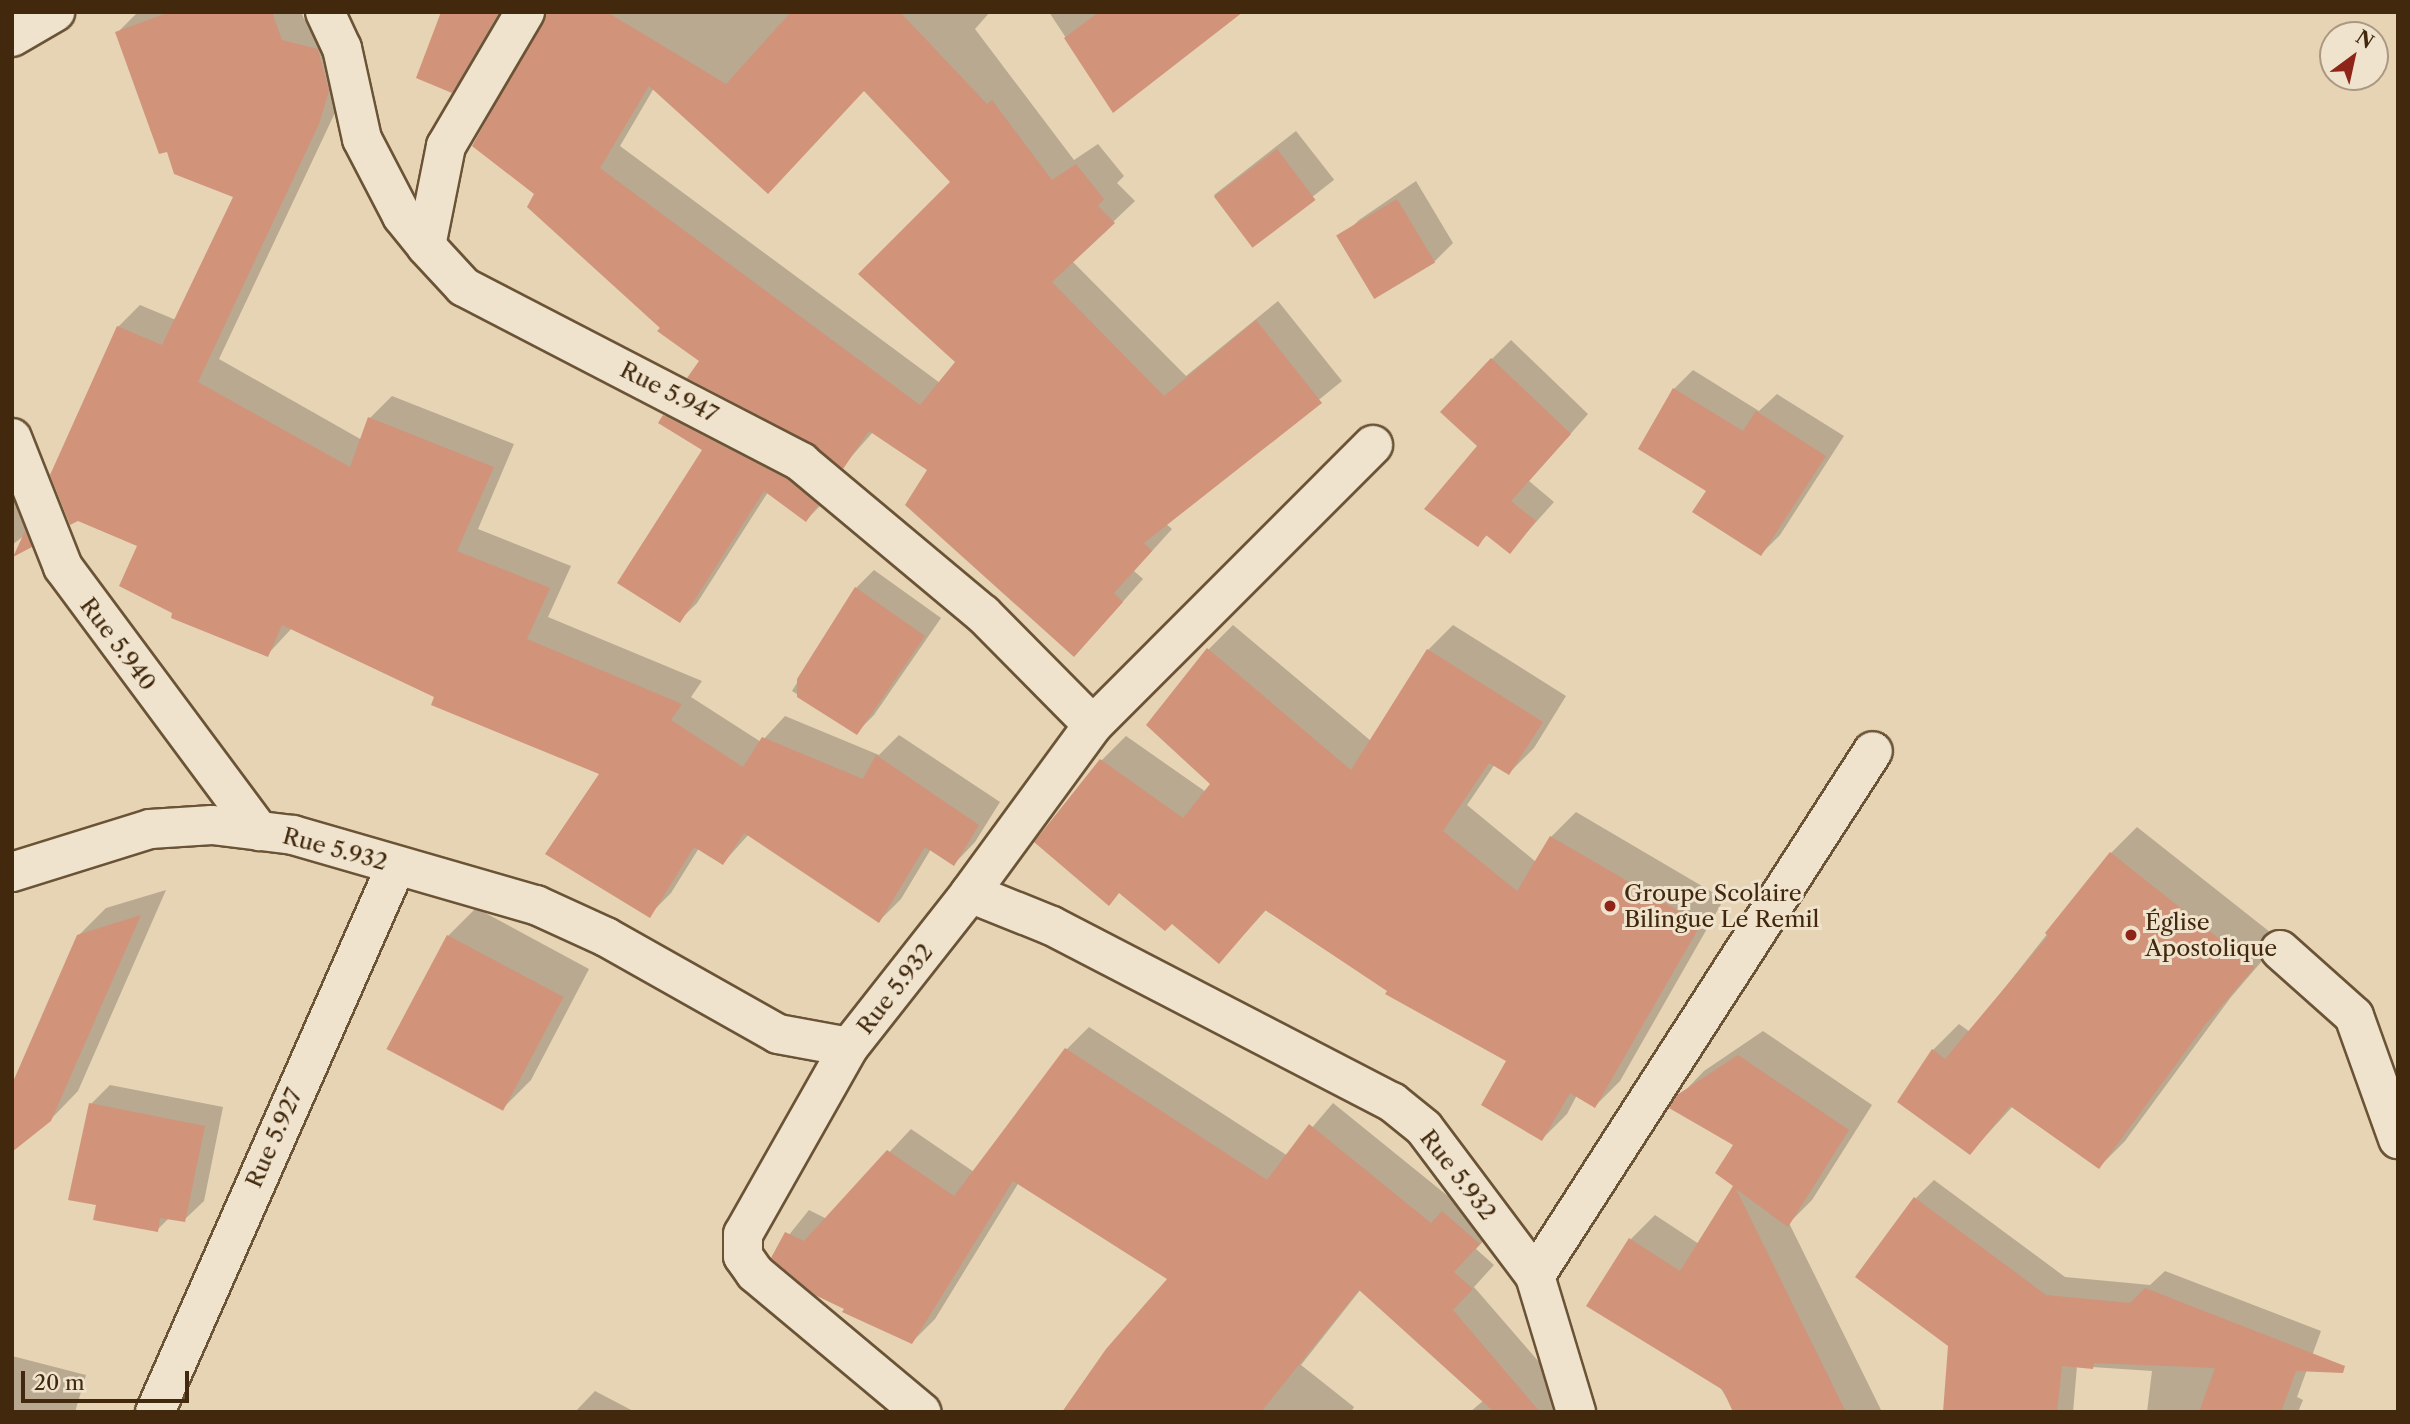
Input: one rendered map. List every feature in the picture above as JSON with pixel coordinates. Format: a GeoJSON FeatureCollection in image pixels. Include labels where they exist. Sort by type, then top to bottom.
{"type":"FeatureCollection","features":[{"type":"Feature","properties":{"kind":"street"},"geometry":{"type":"LineString","coordinates":[[12,37],[55,12]]}},
{"type":"Feature","properties":{"kind":"street","name":"Rue 5.947"},"geometry":{"type":"LineString","coordinates":[[325,12],[342,48],[362,139],[402,216],[464,287],[801,462],[984,614],[1093,725]]}},
{"type":"Feature","properties":{"kind":"street"},"geometry":{"type":"LineString","coordinates":[[426,246],[446,146],[525,12]]}},
{"type":"Feature","properties":{"kind":"street","name":"Rue 5.940"},"geometry":{"type":"LineString","coordinates":[[12,438],[63,567],[259,831]]}},
{"type":"Feature","properties":{"kind":"street"},"geometry":{"type":"LineString","coordinates":[[970,892],[1093,725],[1373,445]]}},
{"type":"Feature","properties":{"kind":"street"},"geometry":{"type":"LineString","coordinates":[[1535,1276],[1873,751]]}},
{"type":"Feature","properties":{"kind":"street","name":"Rue 5.932"},"geometry":{"type":"LineString","coordinates":[[12,872],[150,829],[212,825],[293,835],[536,905],[606,937],[778,1034],[849,1047],[970,892],[1052,926],[1392,1102],[1424,1128],[1535,1276],[1576,1412]]}},
{"type":"Feature","properties":{"kind":"street","name":"Rue 5.927"},"geometry":{"type":"LineString","coordinates":[[155,1412],[396,866]]}},
{"type":"Feature","properties":{"kind":"street"},"geometry":{"type":"LineString","coordinates":[[2280,950],[2354,1016],[2398,1139]]}},
{"type":"Feature","properties":{"kind":"street"},"geometry":{"type":"LineString","coordinates":[[849,1047],[743,1234],[743,1256],[755,1273],[921,1412]]}},
{"type":"Feature","properties":{"kind":"building"},"geometry":{"type":"Polygon","coordinates":[[[170,12],[272,12],[282,40],[318,49],[329,91],[319,124],[198,382],[350,467],[368,417],[494,467],[457,551],[550,588],[527,639],[682,704],[671,720],[743,767],[762,737],[863,779],[876,755],[979,825],[954,866],[925,847],[879,923],[744,833],[723,865],[694,847],[650,918],[545,854],[599,774],[431,705],[434,697],[282,625],[268,657],[171,618],[172,613],[119,586],[137,546],[78,521],[70,525],[50,475],[117,326],[162,345],[233,197],[174,174],[167,152],[159,154],[115,32],[170,12]]]}},
{"type":"Feature","properties":{"kind":"building"},"geometry":{"type":"Polygon","coordinates":[[[441,12],[499,12],[452,93],[416,78],[441,12]]]}},
{"type":"Feature","properties":{"kind":"building"},"geometry":{"type":"Polygon","coordinates":[[[547,12],[607,12],[726,84],[791,12],[900,12],[987,104],[992,100],[1052,180],[1076,164],[1104,199],[1098,206],[1115,223],[1052,282],[1164,396],[1256,320],[1322,403],[1144,543],[1152,551],[1114,593],[1123,602],[1074,657],[905,505],[927,470],[869,431],[843,469],[811,443],[687,378],[699,361],[657,331],[660,328],[527,207],[534,194],[472,146],[547,12]],[[649,86],[600,168],[920,405],[955,362],[858,274],[950,182],[864,91],[768,194],[649,86]]]}},
{"type":"Feature","properties":{"kind":"building"},"geometry":{"type":"Polygon","coordinates":[[[1099,12],[1243,12],[1113,113],[1064,38],[1099,12]]]}},
{"type":"Feature","properties":{"kind":"building"},"geometry":{"type":"Polygon","coordinates":[[[1277,149],[1316,200],[1252,248],[1214,197],[1277,149]]]}},
{"type":"Feature","properties":{"kind":"building"},"geometry":{"type":"Polygon","coordinates":[[[1397,199],[1435,262],[1374,299],[1336,236],[1397,199]]]}},
{"type":"Feature","properties":{"kind":"building"},"geometry":{"type":"Polygon","coordinates":[[[1491,358],[1571,434],[1511,501],[1536,521],[1510,554],[1486,535],[1478,547],[1424,509],[1477,446],[1440,412],[1491,358]]]}},
{"type":"Feature","properties":{"kind":"building"},"geometry":{"type":"Polygon","coordinates":[[[1673,388],[1743,431],[1756,411],[1826,456],[1761,556],[1692,512],[1706,491],[1638,449],[1673,388]]]}},
{"type":"Feature","properties":{"kind":"building"},"geometry":{"type":"Polygon","coordinates":[[[663,415],[789,480],[818,505],[806,522],[764,491],[680,623],[617,583],[702,450],[658,423],[663,415]]]}},
{"type":"Feature","properties":{"kind":"building"},"geometry":{"type":"Polygon","coordinates":[[[25,531],[32,547],[13,557],[25,531]]]}},
{"type":"Feature","properties":{"kind":"building"},"geometry":{"type":"Polygon","coordinates":[[[855,587],[925,636],[857,735],[797,697],[797,679],[855,587]]]}},
{"type":"Feature","properties":{"kind":"building"},"geometry":{"type":"Polygon","coordinates":[[[1207,648],[1351,770],[1427,649],[1543,722],[1509,775],[1489,763],[1443,831],[1517,891],[1550,836],[1701,924],[1595,1108],[1570,1093],[1542,1141],[1481,1105],[1506,1061],[1385,994],[1387,991],[1265,910],[1219,964],[1172,924],[1165,931],[1119,893],[1109,906],[1034,842],[1100,759],[1183,818],[1210,784],[1146,725],[1207,648]]]}},
{"type":"Feature","properties":{"kind":"building"},"geometry":{"type":"Polygon","coordinates":[[[2110,852],[2255,967],[2205,1025],[2099,1169],[2010,1106],[1970,1155],[1897,1102],[1932,1049],[1945,1059],[2048,936],[2045,933],[2110,852]]]}},
{"type":"Feature","properties":{"kind":"building"},"geometry":{"type":"Polygon","coordinates":[[[141,915],[51,1121],[12,1152],[12,1084],[77,935],[141,915]]]}},
{"type":"Feature","properties":{"kind":"building"},"geometry":{"type":"Polygon","coordinates":[[[447,935],[564,997],[503,1111],[386,1049],[447,935]]]}},
{"type":"Feature","properties":{"kind":"building"},"geometry":{"type":"Polygon","coordinates":[[[1065,1048],[1267,1180],[1309,1124],[1431,1223],[1442,1211],[1480,1244],[1454,1272],[1473,1289],[1453,1310],[1540,1412],[1494,1412],[1359,1290],[1261,1412],[1062,1412],[1106,1349],[1167,1279],[1013,1181],[912,1344],[842,1312],[844,1309],[815,1295],[771,1258],[785,1232],[804,1241],[887,1150],[954,1196],[1065,1048]]]}},
{"type":"Feature","properties":{"kind":"building"},"geometry":{"type":"Polygon","coordinates":[[[1738,1055],[1849,1130],[1788,1227],[1736,1189],[1846,1412],[1733,1412],[1723,1390],[1586,1306],[1629,1238],[1680,1271],[1733,1186],[1715,1173],[1733,1145],[1669,1108],[1677,1095],[1738,1055]]]}},
{"type":"Feature","properties":{"kind":"building"},"geometry":{"type":"Polygon","coordinates":[[[89,1103],[205,1126],[185,1222],[160,1218],[158,1232],[93,1220],[96,1205],[68,1200],[89,1103]]]}},
{"type":"Feature","properties":{"kind":"building"},"geometry":{"type":"Polygon","coordinates":[[[1914,1197],[2046,1295],[2130,1303],[2145,1288],[2345,1366],[2343,1373],[2296,1371],[2281,1412],[2199,1412],[2215,1368],[2094,1363],[2093,1369],[2062,1366],[2057,1412],[1943,1412],[1948,1346],[1855,1277],[1914,1197]]]}},
{"type":"Feature","properties":{"kind":"place","name":"Groupe Scolaire Bilingue Le Remil"},"geometry":{"type":"Point","coordinates":[1610,906]}},
{"type":"Feature","properties":{"kind":"place","name":"Église Apostolique"},"geometry":{"type":"Point","coordinates":[2131,935]}}]}
